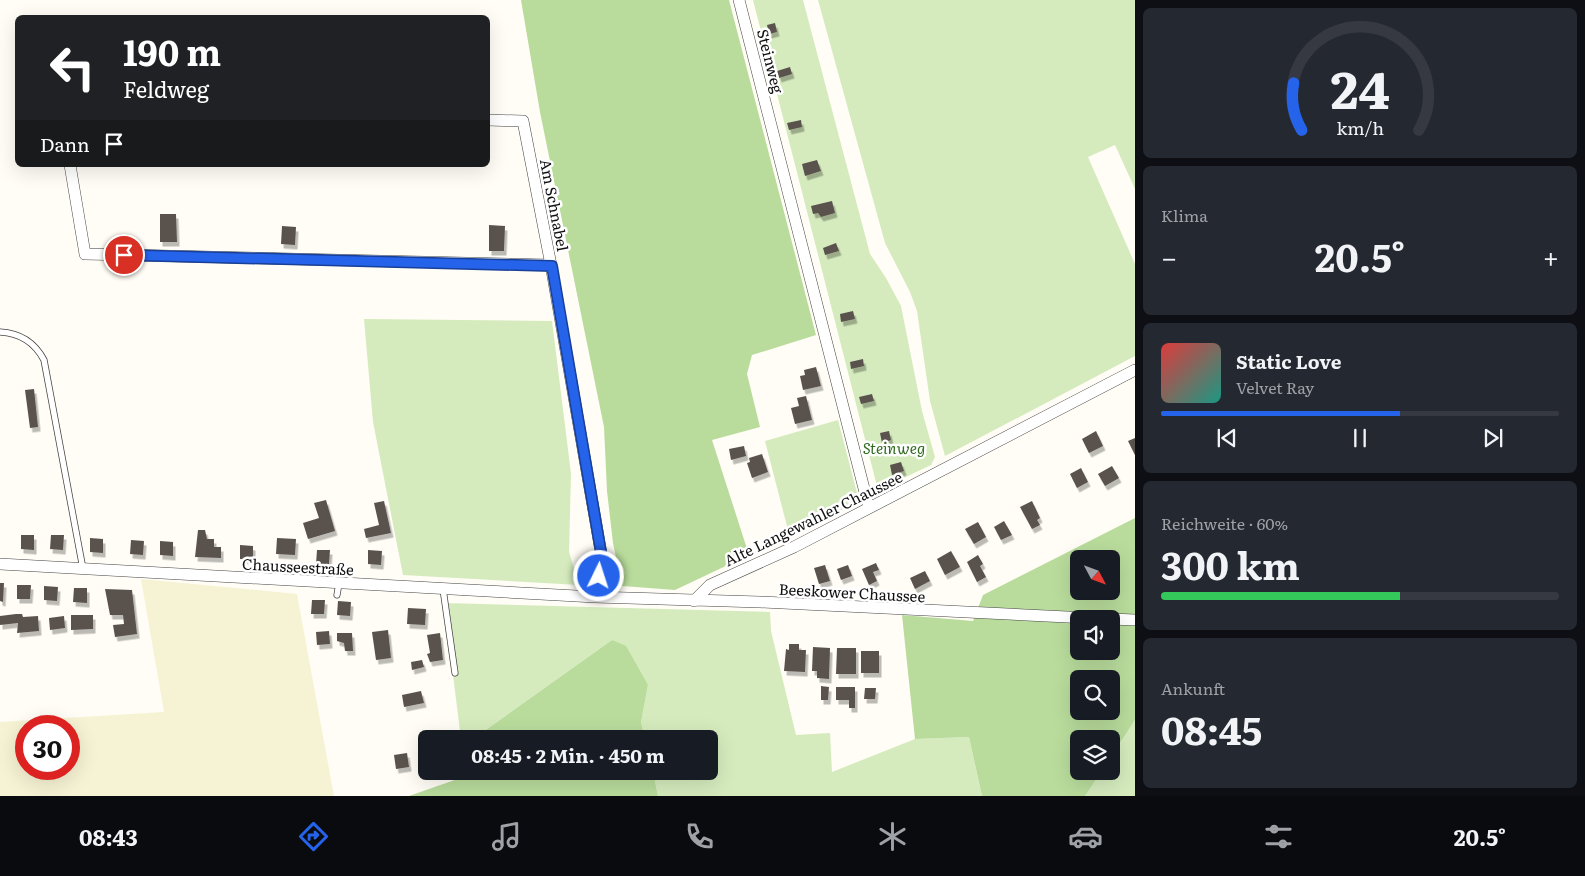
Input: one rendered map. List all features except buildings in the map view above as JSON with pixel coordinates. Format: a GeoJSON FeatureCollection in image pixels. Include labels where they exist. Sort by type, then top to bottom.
{"type":"FeatureCollection","features":[{"type":"Feature","properties":{"kind":"street","name":"Steinweg"},"geometry":{"type":"LineString","coordinates":[[739,0],[869,508]]}},
{"type":"Feature","properties":{"kind":"street","name":"Am Schnabel"},"geometry":{"type":"LineString","coordinates":[[490,120],[523,121],[552,266],[602,558],[595,597]]}},
{"type":"Feature","properties":{"kind":"street"},"geometry":{"type":"LineString","coordinates":[[70,167],[85,254],[552,266]]}},
{"type":"Feature","properties":{"kind":"street","name":"Alte Langewahler Chaussee"},"geometry":{"type":"LineString","coordinates":[[694,601],[710,585],[794,547],[1135,370]]}},
{"type":"Feature","properties":{"kind":"street","name":"Chausseestraße"},"geometry":{"type":"LineString","coordinates":[[0,564],[338,589],[443,589],[595,597]]}},
{"type":"Feature","properties":{"kind":"street","name":"Beeskower Chaussee"},"geometry":{"type":"LineString","coordinates":[[595,597],[1070,617]]}},
{"type":"Feature","properties":{"kind":"street","name":"Beeskower Chaussee"},"geometry":{"type":"LineString","coordinates":[[1120,619],[1135,620]]}},
{"type":"Feature","properties":{"kind":"lane"},"geometry":{"type":"LineString","coordinates":[[0,332],[12,332],[24,338],[37,347],[44,360],[83,569]]}},
{"type":"Feature","properties":{"kind":"lane"},"geometry":{"type":"LineString","coordinates":[[443,589],[455,673]]}},
{"type":"Feature","properties":{"kind":"shaded area"},"geometry":{"type":"Polygon","coordinates":[[[141,579],[297,594],[334,796],[0,796],[0,722],[15,721],[15,780],[80,780],[80,717],[164,712],[141,579]]]}},
{"type":"Feature","properties":{"kind":"green space"},"geometry":{"type":"Polygon","coordinates":[[[521,0],[729,0],[816,335],[752,355],[747,374],[760,427],[712,440],[749,555],[675,590],[622,586],[613,543],[607,491],[604,427],[540,112],[521,0]]]}},
{"type":"Feature","properties":{"kind":"green space","name":"Steinweg"},"geometry":{"type":"Polygon","coordinates":[[[753,0],[803,0],[870,254],[901,306],[922,411],[935,457],[931,465],[878,490],[753,0]]]}},
{"type":"Feature","properties":{"kind":"green space"},"geometry":{"type":"Polygon","coordinates":[[[818,0],[1135,0],[1135,189],[1115,145],[1088,157],[1135,264],[1135,356],[945,456],[930,401],[917,311],[910,292],[885,243],[818,0]]]}},
{"type":"Feature","properties":{"kind":"green space"},"geometry":{"type":"Polygon","coordinates":[[[364,319],[552,321],[571,474],[569,552],[579,585],[403,575],[373,422],[364,319]]]}},
{"type":"Feature","properties":{"kind":"green space"},"geometry":{"type":"Polygon","coordinates":[[[838,420],[858,497],[857,503],[789,534],[765,441],[838,420]]]}},
{"type":"Feature","properties":{"kind":"green space"},"geometry":{"type":"Polygon","coordinates":[[[1135,518],[1135,720],[1120,743],[1120,730],[1070,730],[1070,780],[1096,780],[1085,796],[982,796],[969,737],[915,739],[902,615],[973,621],[983,595],[1070,551],[1070,600],[1120,600],[1120,550],[1072,550],[1135,518]]]}},
{"type":"Feature","properties":{"kind":"green space"},"geometry":{"type":"Polygon","coordinates":[[[444,603],[770,612],[771,631],[796,735],[830,733],[832,772],[915,739],[969,737],[982,796],[658,796],[655,780],[718,780],[718,730],[643,730],[641,722],[648,685],[612,640],[486,730],[460,730],[444,603]]]}},
{"type":"Feature","properties":{"kind":"green space"},"geometry":{"type":"Polygon","coordinates":[[[612,640],[626,646],[648,685],[641,722],[643,730],[486,730],[612,640]]]}},
{"type":"Feature","properties":{"kind":"green space"},"geometry":{"type":"Polygon","coordinates":[[[1135,720],[1135,796],[1085,796],[1096,780],[1120,780],[1120,743],[1135,720]]]}},
{"type":"Feature","properties":{"kind":"green space"},"geometry":{"type":"Polygon","coordinates":[[[455,780],[655,780],[658,796],[409,796],[455,780]]]}},
{"type":"Feature","properties":{"kind":"route"},"geometry":{"type":"LineString","coordinates":[[124,255],[552,266],[602,558],[599,576]]}}]}
